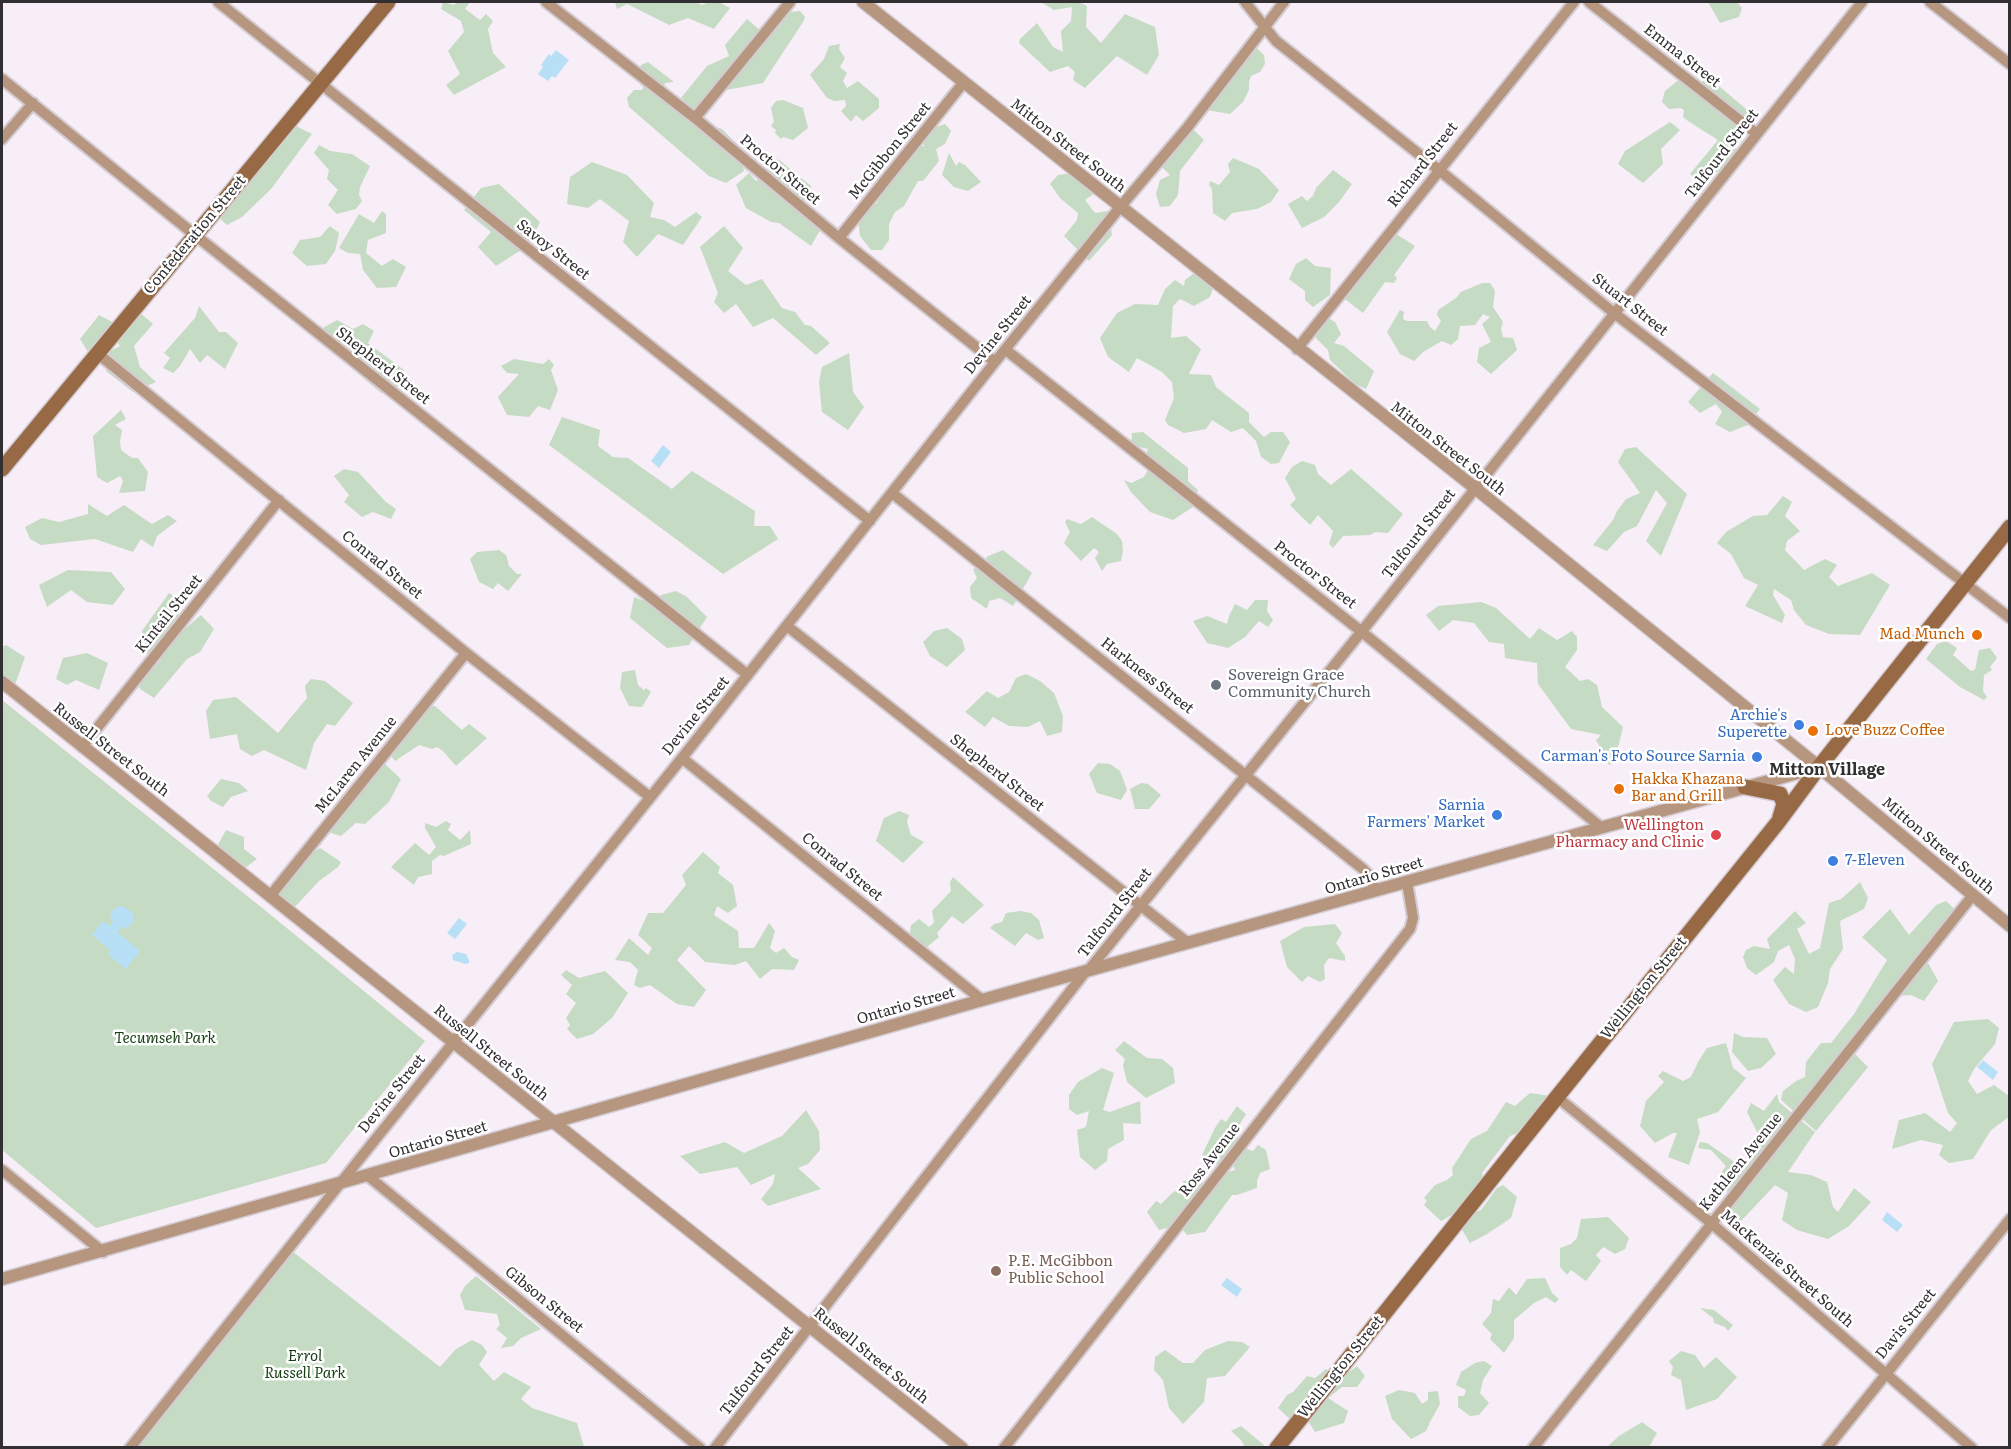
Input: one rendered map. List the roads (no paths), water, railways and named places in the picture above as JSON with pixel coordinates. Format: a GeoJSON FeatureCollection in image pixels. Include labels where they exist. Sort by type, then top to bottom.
{"type":"FeatureCollection","features":[{"type":"Feature","properties":{"kind":"main road","name":"Confederation Street"},"geometry":{"type":"LineString","coordinates":[[2,469],[388,2]]}},
{"type":"Feature","properties":{"kind":"main road","name":"Wellington Street"},"geometry":{"type":"LineString","coordinates":[[1277,1448],[1779,821],[1819,767],[2010,527]]}},
{"type":"Feature","properties":{"kind":"main road"},"geometry":{"type":"LineString","coordinates":[[1745,787],[1780,794],[1784,804],[1779,821]]}},
{"type":"Feature","properties":{"kind":"street","name":"Savoy Street"},"geometry":{"type":"LineString","coordinates":[[218,2],[870,521]]}},
{"type":"Feature","properties":{"kind":"street","name":"Proctor Street"},"geometry":{"type":"LineString","coordinates":[[546,2],[695,118],[839,238],[995,362]]}},
{"type":"Feature","properties":{"kind":"street"},"geometry":{"type":"LineString","coordinates":[[695,118],[790,2]]}},
{"type":"Feature","properties":{"kind":"street","name":"Mitton Street South"},"geometry":{"type":"LineString","coordinates":[[863,2],[1297,349],[1475,488],[1819,767],[2010,926]]}},
{"type":"Feature","properties":{"kind":"street","name":"Stuart Street"},"geometry":{"type":"LineString","coordinates":[[1245,2],[1250,5],[1264,27],[1276,40],[1614,313],[2010,618]]}},
{"type":"Feature","properties":{"kind":"street","name":"Devine Street"},"geometry":{"type":"LineString","coordinates":[[130,1448],[787,627],[995,362],[1120,206],[1186,128],[1284,2]]}},
{"type":"Feature","properties":{"kind":"street","name":"Richard Street"},"geometry":{"type":"LineString","coordinates":[[1297,349],[1574,2]]}},
{"type":"Feature","properties":{"kind":"street","name":"Emma Street"},"geometry":{"type":"LineString","coordinates":[[1589,2],[1756,134]]}},
{"type":"Feature","properties":{"kind":"street","name":"Talfourd Street"},"geometry":{"type":"LineString","coordinates":[[715,1448],[1139,905],[1362,632],[1862,2]]}},
{"type":"Feature","properties":{"kind":"street"},"geometry":{"type":"LineString","coordinates":[[1930,2],[2010,64]]}},
{"type":"Feature","properties":{"kind":"street","name":"Shepherd Street"},"geometry":{"type":"LineString","coordinates":[[2,79],[195,236],[748,675]]}},
{"type":"Feature","properties":{"kind":"street","name":"McGibbon Street"},"geometry":{"type":"LineString","coordinates":[[839,238],[964,82]]}},
{"type":"Feature","properties":{"kind":"street"},"geometry":{"type":"LineString","coordinates":[[2,139],[33,103]]}},
{"type":"Feature","properties":{"kind":"street","name":"Proctor Street"},"geometry":{"type":"LineString","coordinates":[[1006,350],[1362,632],[1602,828]]}},
{"type":"Feature","properties":{"kind":"street","name":"Conrad Street"},"geometry":{"type":"LineString","coordinates":[[97,353],[466,653],[650,797]]}},
{"type":"Feature","properties":{"kind":"street","name":"Harkness Street"},"geometry":{"type":"LineString","coordinates":[[892,493],[1363,869],[1371,877],[1375,891]]}},
{"type":"Feature","properties":{"kind":"street","name":"Kintail Street"},"geometry":{"type":"LineString","coordinates":[[82,747],[279,500]]}},
{"type":"Feature","properties":{"kind":"street","name":"Shepherd Street"},"geometry":{"type":"LineString","coordinates":[[787,627],[1188,943]]}},
{"type":"Feature","properties":{"kind":"street","name":"McLaren Avenue"},"geometry":{"type":"LineString","coordinates":[[271,895],[466,653]]}},
{"type":"Feature","properties":{"kind":"street","name":"Russell Street South"},"geometry":{"type":"LineString","coordinates":[[2,682],[962,1448]]}},
{"type":"Feature","properties":{"kind":"street","name":"Conrad Street"},"geometry":{"type":"LineString","coordinates":[[682,758],[982,1000]]}},
{"type":"Feature","properties":{"kind":"street","name":"Ontario Street"},"geometry":{"type":"LineString","coordinates":[[2,1279],[982,1000],[1819,767]]}},
{"type":"Feature","properties":{"kind":"street","name":"Ross Avenue"},"geometry":{"type":"LineString","coordinates":[[1004,1448],[1410,929],[1413,918],[1407,882]]}},
{"type":"Feature","properties":{"kind":"street","name":"Kathleen Avenue"},"geometry":{"type":"LineString","coordinates":[[1533,1448],[1973,895]]}},
{"type":"Feature","properties":{"kind":"street","name":"MacKenzie Street South"},"geometry":{"type":"LineString","coordinates":[[1557,1096],[1711,1223],[1972,1448]]}},
{"type":"Feature","properties":{"kind":"street"},"geometry":{"type":"LineString","coordinates":[[2,1170],[103,1252]]}},
{"type":"Feature","properties":{"kind":"street","name":"Gibson Street"},"geometry":{"type":"LineString","coordinates":[[368,1176],[700,1448]]}},
{"type":"Feature","properties":{"kind":"street","name":"Davis Street"},"geometry":{"type":"LineString","coordinates":[[1827,1448],[2010,1219]]}},
{"type":"Feature","properties":{"kind":"water"},"geometry":{"type":"Polygon","coordinates":[[[556,50],[569,60],[555,78],[552,76],[548,81],[538,74],[549,54],[551,56],[556,50]]]}},
{"type":"Feature","properties":{"kind":"water"},"geometry":{"type":"Polygon","coordinates":[[[663,445],[671,452],[659,468],[651,461],[663,445]]]}},
{"type":"Feature","properties":{"kind":"water"},"geometry":{"type":"Polygon","coordinates":[[[122,906],[132,912],[134,920],[127,929],[123,926],[117,932],[140,951],[126,969],[108,955],[110,950],[92,935],[103,921],[111,925],[113,922],[110,914],[115,908],[122,906]]]}},
{"type":"Feature","properties":{"kind":"water"},"geometry":{"type":"Polygon","coordinates":[[[459,918],[467,924],[455,939],[447,933],[459,918]]]}},
{"type":"Feature","properties":{"kind":"water"},"geometry":{"type":"Polygon","coordinates":[[[457,952],[466,954],[469,963],[453,960],[452,955],[457,952]]]}},
{"type":"Feature","properties":{"kind":"water"},"geometry":{"type":"Polygon","coordinates":[[[1983,1060],[1998,1072],[1993,1080],[1977,1067],[1983,1060]]]}},
{"type":"Feature","properties":{"kind":"water"},"geometry":{"type":"Polygon","coordinates":[[[1887,1212],[1903,1225],[1897,1232],[1882,1220],[1887,1212]]]}},
{"type":"Feature","properties":{"kind":"water"},"geometry":{"type":"Polygon","coordinates":[[[1227,1278],[1242,1289],[1237,1297],[1221,1285],[1227,1278]]]}},
{"type":"Feature","properties":{"kind":"place","name":"Mad Munch"},"geometry":{"type":"Point","coordinates":[1977,635]}},
{"type":"Feature","properties":{"kind":"place","name":"Sovereign Grace Community Church"},"geometry":{"type":"Point","coordinates":[1216,685]}},
{"type":"Feature","properties":{"kind":"place","name":"Archie's Superette"},"geometry":{"type":"Point","coordinates":[1799,725]}},
{"type":"Feature","properties":{"kind":"place","name":"Love Buzz Coffee"},"geometry":{"type":"Point","coordinates":[1813,731]}},
{"type":"Feature","properties":{"kind":"place","name":"Carman's Foto Source Sarnia"},"geometry":{"type":"Point","coordinates":[1757,757]}},
{"type":"Feature","properties":{"kind":"place","name":"Hakka Khazana Bar and Grill"},"geometry":{"type":"Point","coordinates":[1619,789]}},
{"type":"Feature","properties":{"kind":"place","name":"Sarnia Farmers' Market"},"geometry":{"type":"Point","coordinates":[1497,815]}},
{"type":"Feature","properties":{"kind":"place","name":"Wellington Pharmacy and Clinic"},"geometry":{"type":"Point","coordinates":[1716,835]}},
{"type":"Feature","properties":{"kind":"place","name":"7-Eleven"},"geometry":{"type":"Point","coordinates":[1833,861]}},
{"type":"Feature","properties":{"kind":"place","name":"P.E. McGibbon Public School"},"geometry":{"type":"Point","coordinates":[996,1271]}},
{"type":"Feature","properties":{"kind":"district","name":"Mitton Village"},"geometry":{"type":"Point","coordinates":[1827,770]}},
{"type":"Feature","properties":{"kind":"park label","name":"Tecumseh Park"},"geometry":{"type":"Point","coordinates":[165,1039]}},
{"type":"Feature","properties":{"kind":"park label","name":"Errol Russell Park"},"geometry":{"type":"Point","coordinates":[305,1366]}}]}
